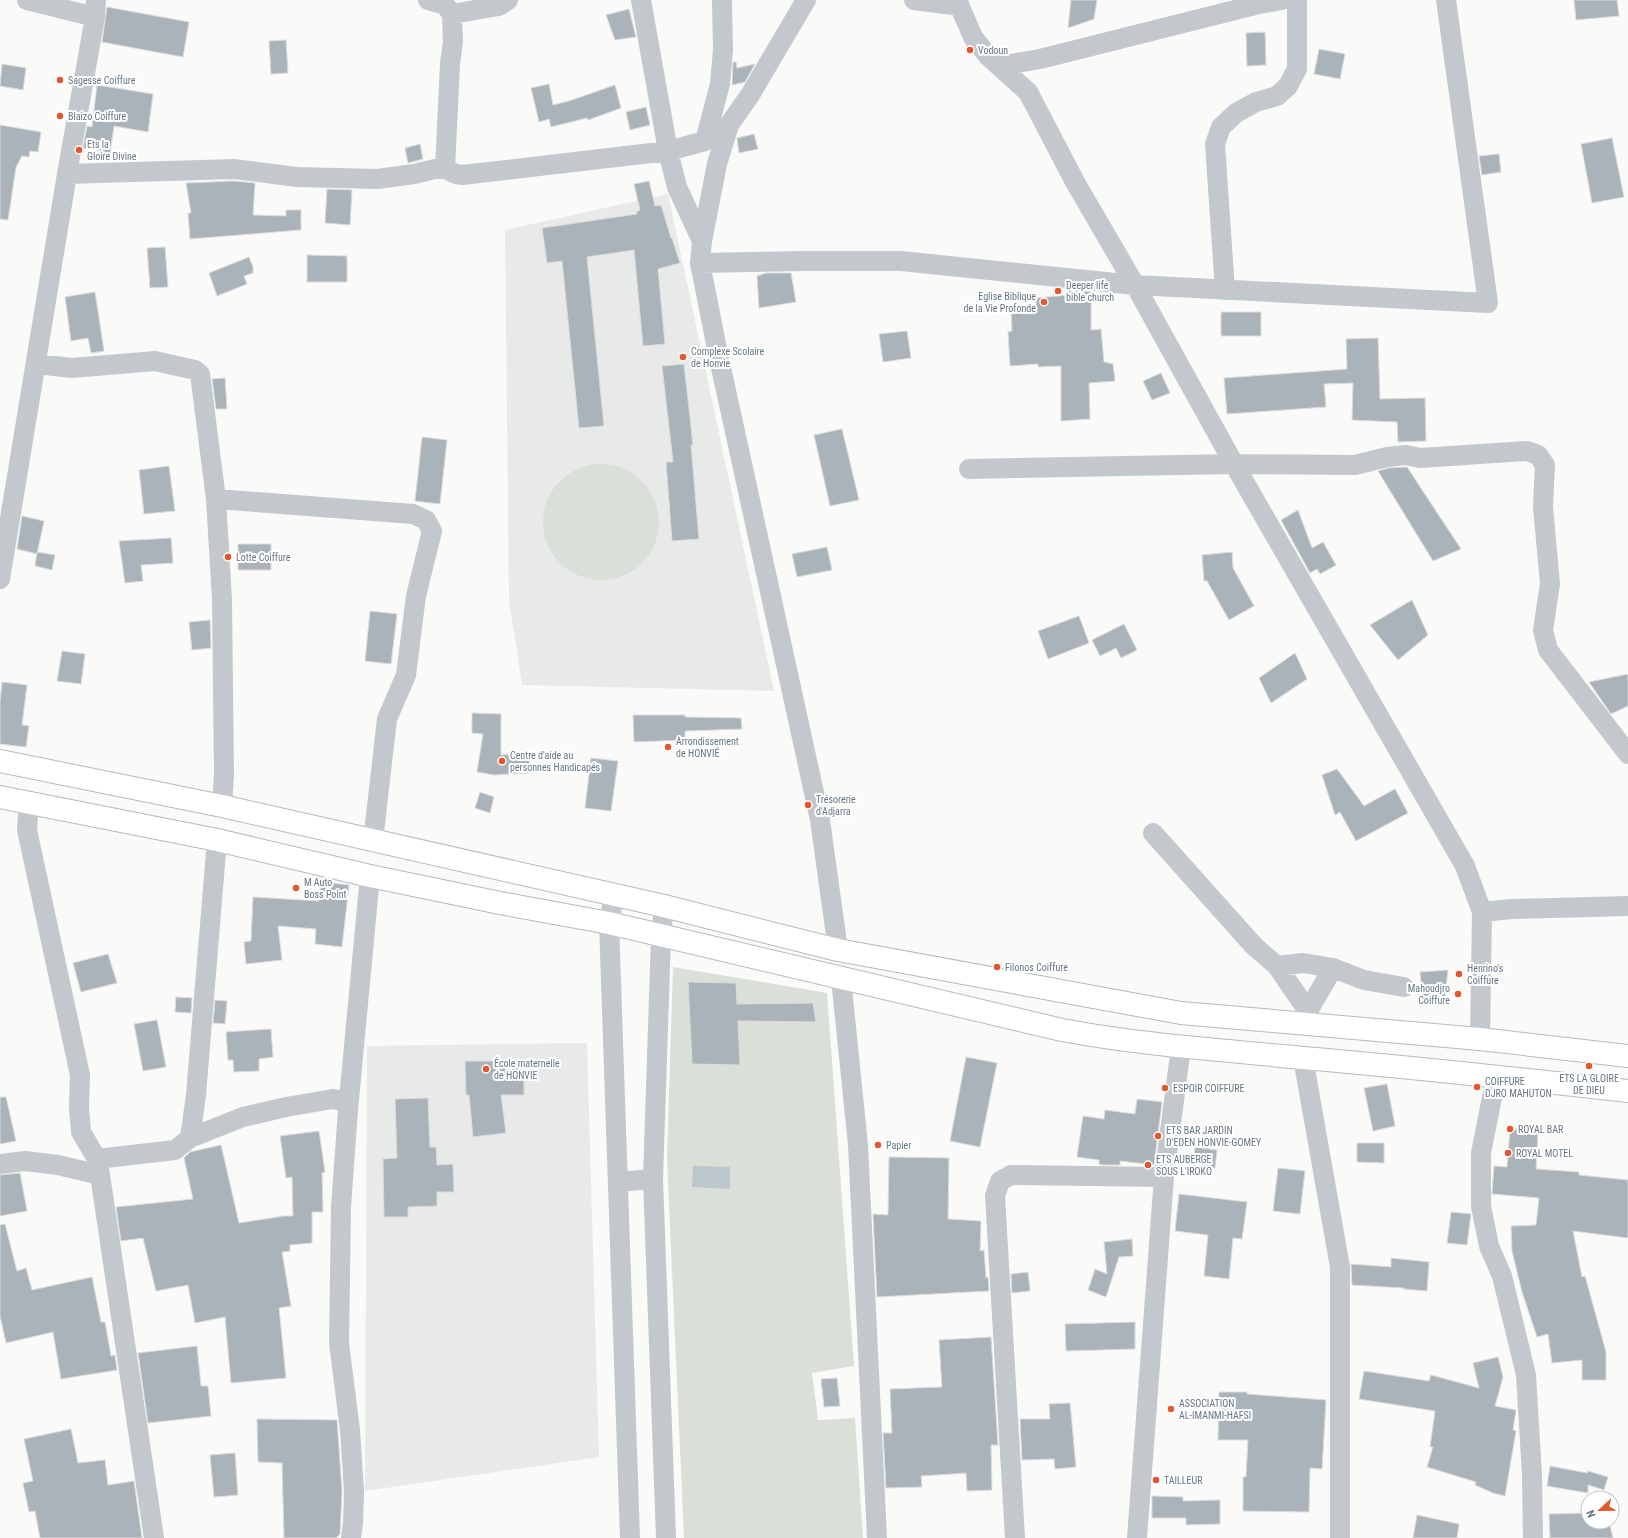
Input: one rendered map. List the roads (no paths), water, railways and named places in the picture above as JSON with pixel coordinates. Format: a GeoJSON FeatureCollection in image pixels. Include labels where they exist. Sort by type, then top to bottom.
{"type":"FeatureCollection","features":[{"type":"Feature","properties":{"kind":"main road"},"geometry":{"type":"LineString","coordinates":[[0,761],[222,806],[664,906],[838,950],[1181,1013],[1310,1018],[1480,1040],[1628,1056]]}},
{"type":"Feature","properties":{"kind":"main road"},"geometry":{"type":"LineString","coordinates":[[0,797],[217,840],[370,876],[500,903],[609,923],[1062,1030],[1104,1038],[1181,1048],[1303,1058],[1628,1091]]}},
{"type":"Feature","properties":{"kind":"street"},"geometry":{"type":"LineString","coordinates":[[0,579],[96,8],[28,0]]}},
{"type":"Feature","properties":{"kind":"street"},"geometry":{"type":"LineString","coordinates":[[428,0],[446,5],[452,14],[453,42],[450,63],[445,169]]}},
{"type":"Feature","properties":{"kind":"street"},"geometry":{"type":"LineString","coordinates":[[452,14],[498,6],[508,0]]}},
{"type":"Feature","properties":{"kind":"street"},"geometry":{"type":"LineString","coordinates":[[641,0],[668,151],[677,188],[702,241]]}},
{"type":"Feature","properties":{"kind":"street"},"geometry":{"type":"LineString","coordinates":[[705,141],[720,84],[723,50],[722,0]]}},
{"type":"Feature","properties":{"kind":"street"},"geometry":{"type":"LineString","coordinates":[[806,0],[750,95],[729,125],[717,164],[702,241],[700,263],[718,354],[820,820],[838,950]]}},
{"type":"Feature","properties":{"kind":"street"},"geometry":{"type":"LineString","coordinates":[[914,0],[959,3],[973,37],[988,56],[1028,92],[1075,182],[1135,285],[1234,464],[1465,866],[1482,912],[1480,1040]]}},
{"type":"Feature","properties":{"kind":"street"},"geometry":{"type":"LineString","coordinates":[[999,66],[1040,59],[1259,4],[1282,0]]}},
{"type":"Feature","properties":{"kind":"street"},"geometry":{"type":"LineString","coordinates":[[1226,290],[1215,144],[1221,127],[1236,113],[1256,102],[1277,96],[1288,86],[1297,69],[1297,0]]}},
{"type":"Feature","properties":{"kind":"street"},"geometry":{"type":"LineString","coordinates":[[700,263],[901,261],[1135,285],[1488,302],[1446,0]]}},
{"type":"Feature","properties":{"kind":"street"},"geometry":{"type":"LineString","coordinates":[[67,174],[234,169],[297,177],[378,179],[414,174],[435,169],[445,169],[463,176],[668,151],[705,141],[729,125]]}},
{"type":"Feature","properties":{"kind":"street"},"geometry":{"type":"LineString","coordinates":[[36,364],[72,368],[155,361],[195,370],[200,374],[216,499],[222,600],[224,774],[222,806]]}},
{"type":"Feature","properties":{"kind":"street"},"geometry":{"type":"LineString","coordinates":[[969,469],[1234,464],[1355,465],[1387,457],[1406,455],[1420,458],[1527,451],[1538,455],[1545,465],[1542,507],[1550,584],[1543,630],[1548,650],[1628,754]]}},
{"type":"Feature","properties":{"kind":"street"},"geometry":{"type":"LineString","coordinates":[[216,499],[413,514],[426,520],[432,531],[416,596],[406,675],[388,719],[373,841]]}},
{"type":"Feature","properties":{"kind":"street"},"geometry":{"type":"LineString","coordinates":[[29,802],[27,830],[80,1075],[78,1107],[81,1132],[98,1167],[154,1538]]}},
{"type":"Feature","properties":{"kind":"street"},"geometry":{"type":"LineString","coordinates":[[1153,833],[1254,946],[1277,966],[1310,1018]]}},
{"type":"Feature","properties":{"kind":"street"},"geometry":{"type":"LineString","coordinates":[[190,1138],[196,1094],[217,840]]}},
{"type":"Feature","properties":{"kind":"street"},"geometry":{"type":"LineString","coordinates":[[351,1538],[353,1515],[353,1476],[350,1430],[339,1343],[341,1207],[348,1102],[370,876]]}},
{"type":"Feature","properties":{"kind":"street"},"geometry":{"type":"LineString","coordinates":[[614,895],[609,923],[630,1538]]}},
{"type":"Feature","properties":{"kind":"street"},"geometry":{"type":"LineString","coordinates":[[664,906],[661,936],[653,1179],[666,1538]]}},
{"type":"Feature","properties":{"kind":"street"},"geometry":{"type":"LineString","coordinates":[[1482,912],[1512,909],[1628,906]]}},
{"type":"Feature","properties":{"kind":"street"},"geometry":{"type":"LineString","coordinates":[[1277,966],[1303,963],[1333,968],[1364,980],[1404,987]]}},
{"type":"Feature","properties":{"kind":"street"},"geometry":{"type":"LineString","coordinates":[[1310,1018],[1333,968]]}},
{"type":"Feature","properties":{"kind":"street"},"geometry":{"type":"LineString","coordinates":[[841,978],[858,1145],[877,1538]]}},
{"type":"Feature","properties":{"kind":"street"},"geometry":{"type":"LineString","coordinates":[[1137,1538],[1164,1177],[1181,1048]]}},
{"type":"Feature","properties":{"kind":"street"},"geometry":{"type":"LineString","coordinates":[[1303,1058],[1340,1267],[1340,1538]]}},
{"type":"Feature","properties":{"kind":"street"},"geometry":{"type":"LineString","coordinates":[[1496,1077],[1481,1154],[1481,1206],[1489,1246],[1502,1276],[1526,1374],[1532,1475],[1533,1538]]}},
{"type":"Feature","properties":{"kind":"street"},"geometry":{"type":"LineString","coordinates":[[0,1164],[25,1161],[58,1165],[98,1167],[175,1150],[190,1138],[243,1117],[286,1107],[333,1099],[348,1102]]}},
{"type":"Feature","properties":{"kind":"street"},"geometry":{"type":"LineString","coordinates":[[1015,1538],[995,1196],[1000,1181],[1011,1175],[1164,1177]]}},
{"type":"Feature","properties":{"kind":"street"},"geometry":{"type":"LineString","coordinates":[[618,1182],[653,1179]]}},
{"type":"Feature","properties":{"kind":"place","name":"Vodoun"},"geometry":{"type":"Point","coordinates":[970,50]}},
{"type":"Feature","properties":{"kind":"place","name":"Sagesse Coiffure"},"geometry":{"type":"Point","coordinates":[60,80]}},
{"type":"Feature","properties":{"kind":"place","name":"Blaizo Coiffure"},"geometry":{"type":"Point","coordinates":[60,116]}},
{"type":"Feature","properties":{"kind":"place","name":"Ets la Gloire Divine"},"geometry":{"type":"Point","coordinates":[79,150]}},
{"type":"Feature","properties":{"kind":"place","name":"Deeper life bible church"},"geometry":{"type":"Point","coordinates":[1058,291]}},
{"type":"Feature","properties":{"kind":"place","name":"Eglise Biblique de la Vie Profonde"},"geometry":{"type":"Point","coordinates":[1044,302]}},
{"type":"Feature","properties":{"kind":"place","name":"Complexe Scolaire de Honvie"},"geometry":{"type":"Point","coordinates":[683,357]}},
{"type":"Feature","properties":{"kind":"place","name":"Lotte Coiffure"},"geometry":{"type":"Point","coordinates":[228,557]}},
{"type":"Feature","properties":{"kind":"place","name":"Arrondissement de HONVIÉ"},"geometry":{"type":"Point","coordinates":[668,747]}},
{"type":"Feature","properties":{"kind":"place","name":"Centre d'aide au personnes Handicapés"},"geometry":{"type":"Point","coordinates":[502,761]}},
{"type":"Feature","properties":{"kind":"place","name":"Trésorerie d'Adjarra"},"geometry":{"type":"Point","coordinates":[808,805]}},
{"type":"Feature","properties":{"kind":"place","name":"M Auto Boss Point"},"geometry":{"type":"Point","coordinates":[296,888]}},
{"type":"Feature","properties":{"kind":"place","name":"Filonos Coiffure"},"geometry":{"type":"Point","coordinates":[997,967]}},
{"type":"Feature","properties":{"kind":"place","name":"Henrino's Coiffure"},"geometry":{"type":"Point","coordinates":[1459,974]}},
{"type":"Feature","properties":{"kind":"place","name":"Mahoudjro Coiffure"},"geometry":{"type":"Point","coordinates":[1458,994]}},
{"type":"Feature","properties":{"kind":"place","name":"ETS LA GLOIRE DE DIEU"},"geometry":{"type":"Point","coordinates":[1589,1066]}},
{"type":"Feature","properties":{"kind":"place","name":"École maternelle de HONVIE"},"geometry":{"type":"Point","coordinates":[486,1069]}},
{"type":"Feature","properties":{"kind":"place","name":"COIFFURE DJRO MAHUTON"},"geometry":{"type":"Point","coordinates":[1477,1087]}},
{"type":"Feature","properties":{"kind":"place","name":"ESPOIR COIFFURE"},"geometry":{"type":"Point","coordinates":[1165,1088]}},
{"type":"Feature","properties":{"kind":"place","name":"ROYAL BAR"},"geometry":{"type":"Point","coordinates":[1510,1129]}},
{"type":"Feature","properties":{"kind":"place","name":"ETS BAR JARDIN D'EDEN HONVIE-GOMEY"},"geometry":{"type":"Point","coordinates":[1158,1136]}},
{"type":"Feature","properties":{"kind":"place","name":"Papier"},"geometry":{"type":"Point","coordinates":[878,1145]}},
{"type":"Feature","properties":{"kind":"place","name":"ROYAL MOTEL"},"geometry":{"type":"Point","coordinates":[1508,1153]}},
{"type":"Feature","properties":{"kind":"place","name":"ETS AUBERGE SOUS L'IROKO"},"geometry":{"type":"Point","coordinates":[1148,1165]}},
{"type":"Feature","properties":{"kind":"place","name":"ASSOCIATION AL-IMANMI-HAFSI"},"geometry":{"type":"Point","coordinates":[1171,1409]}},
{"type":"Feature","properties":{"kind":"place","name":"TAILLEUR"},"geometry":{"type":"Point","coordinates":[1156,1480]}}]}
